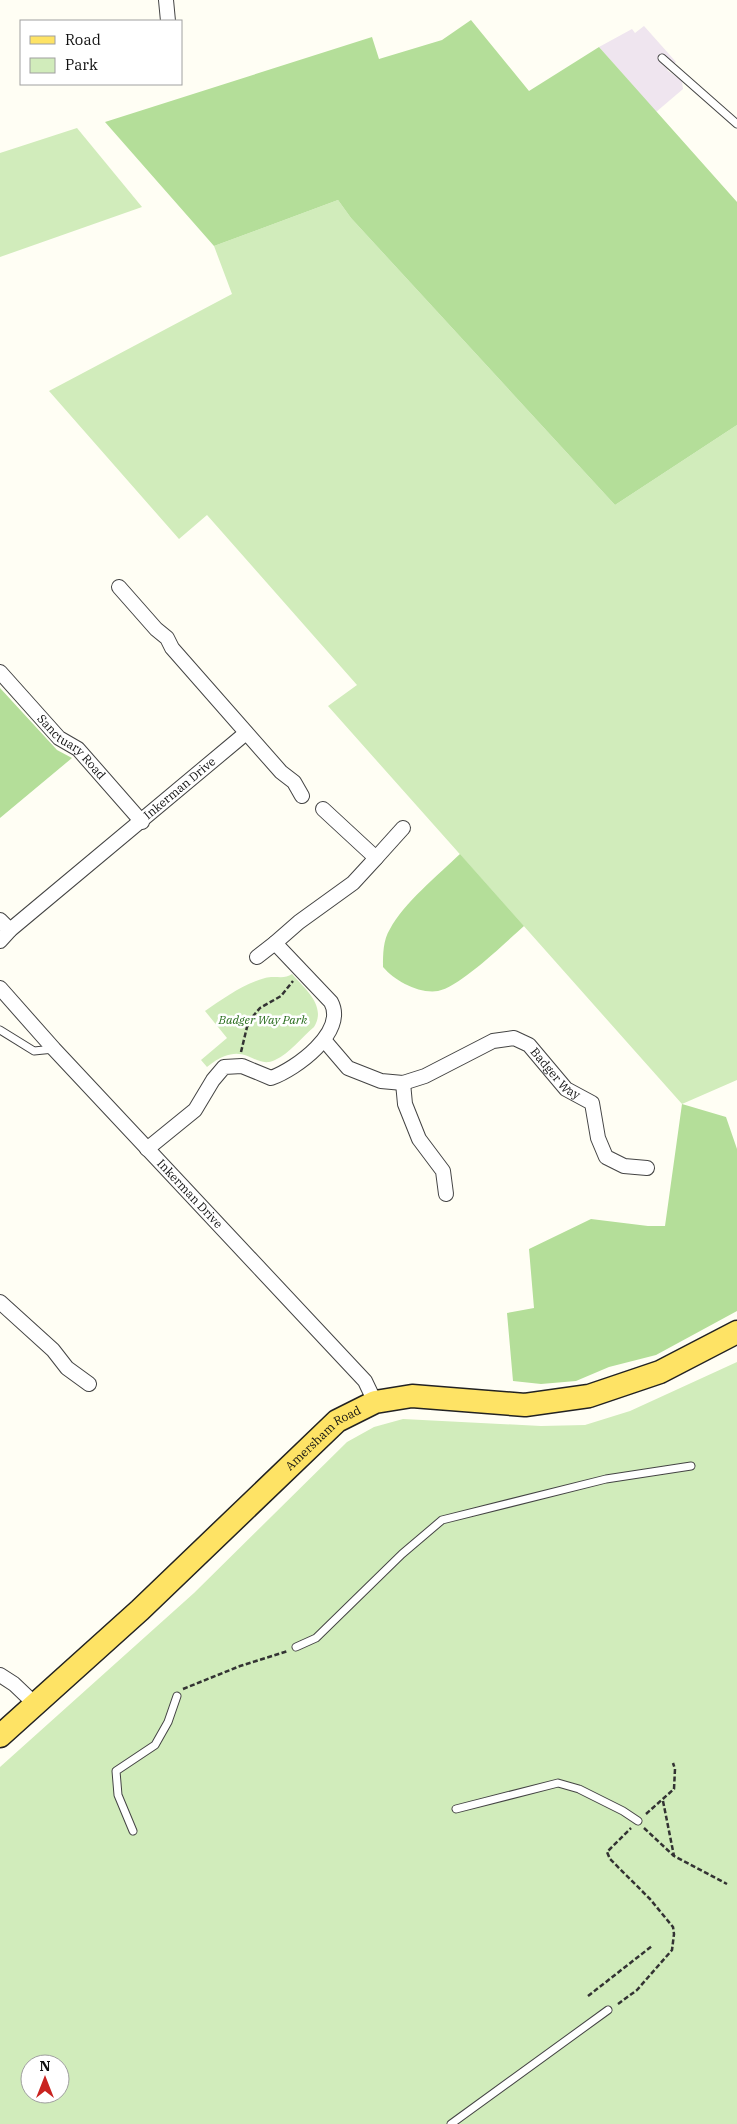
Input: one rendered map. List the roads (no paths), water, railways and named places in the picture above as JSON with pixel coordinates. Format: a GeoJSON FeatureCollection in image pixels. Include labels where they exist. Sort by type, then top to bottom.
{"type":"FeatureCollection","features":[{"type":"Feature","properties":{"kind":"main road","name":"Amersham Road"},"geometry":{"type":"LineString","coordinates":[[0,1736],[140,1610],[337,1421],[375,1402],[412,1396],[525,1405],[589,1396],[660,1372],[737,1332]]}},
{"type":"Feature","properties":{"kind":"street"},"geometry":{"type":"LineString","coordinates":[[166,0],[168,20]]}},
{"type":"Feature","properties":{"kind":"street"},"geometry":{"type":"LineString","coordinates":[[119,587],[167,638],[172,648],[246,733],[281,772],[294,782],[302,796]]}},
{"type":"Feature","properties":{"kind":"street","name":"Sanctuary Road"},"geometry":{"type":"LineString","coordinates":[[0,672],[59,738],[78,749],[142,822]]}},
{"type":"Feature","properties":{"kind":"street","name":"Inkerman Drive"},"geometry":{"type":"LineString","coordinates":[[0,941],[5,925],[142,822],[246,733]]}},
{"type":"Feature","properties":{"kind":"street"},"geometry":{"type":"LineString","coordinates":[[323,809],[376,858]]}},
{"type":"Feature","properties":{"kind":"street"},"geometry":{"type":"LineString","coordinates":[[258,957],[299,922],[353,883],[403,828]]}},
{"type":"Feature","properties":{"kind":"street"},"geometry":{"type":"LineString","coordinates":[[147,1149],[195,1110],[213,1080],[224,1067],[242,1066],[272,1078],[284,1073],[324,1040],[334,1024],[336,1011],[331,1002],[275,943]]}},
{"type":"Feature","properties":{"kind":"street","name":"Inkerman Drive"},"geometry":{"type":"LineString","coordinates":[[0,988],[54,1049],[365,1381],[375,1402]]}},
{"type":"Feature","properties":{"kind":"street","name":"Badger Way"},"geometry":{"type":"LineString","coordinates":[[324,1040],[348,1068],[381,1081],[403,1084],[425,1076],[493,1041],[514,1038],[529,1045],[566,1089],[592,1103],[598,1138],[606,1157],[624,1166],[647,1168]]}},
{"type":"Feature","properties":{"kind":"street"},"geometry":{"type":"LineString","coordinates":[[403,1084],[405,1104],[419,1139],[443,1171],[446,1194]]}},
{"type":"Feature","properties":{"kind":"street"},"geometry":{"type":"LineString","coordinates":[[0,1302],[53,1350],[67,1368],[89,1384]]}},
{"type":"Feature","properties":{"kind":"street"},"geometry":{"type":"LineString","coordinates":[[0,1675],[14,1684],[36,1705]]}},
{"type":"Feature","properties":{"kind":"lane"},"geometry":{"type":"LineString","coordinates":[[662,58],[737,124]]}},
{"type":"Feature","properties":{"kind":"lane"},"geometry":{"type":"LineString","coordinates":[[0,1030],[34,1051],[54,1049]]}},
{"type":"Feature","properties":{"kind":"lane"},"geometry":{"type":"LineString","coordinates":[[296,1647],[316,1638],[402,1554],[442,1520],[606,1479],[691,1466]]}},
{"type":"Feature","properties":{"kind":"lane"},"geometry":{"type":"LineString","coordinates":[[133,1831],[118,1795],[116,1771],[155,1745],[168,1722],[178,1696]]}},
{"type":"Feature","properties":{"kind":"lane"},"geometry":{"type":"LineString","coordinates":[[456,1809],[558,1783],[579,1789],[623,1811],[638,1821]]}},
{"type":"Feature","properties":{"kind":"lane"},"geometry":{"type":"LineString","coordinates":[[451,2124],[608,2010]]}},
{"type":"Feature","properties":{"kind":"park label","name":"Badger Way Park"},"geometry":{"type":"Point","coordinates":[263,1020]}}]}
